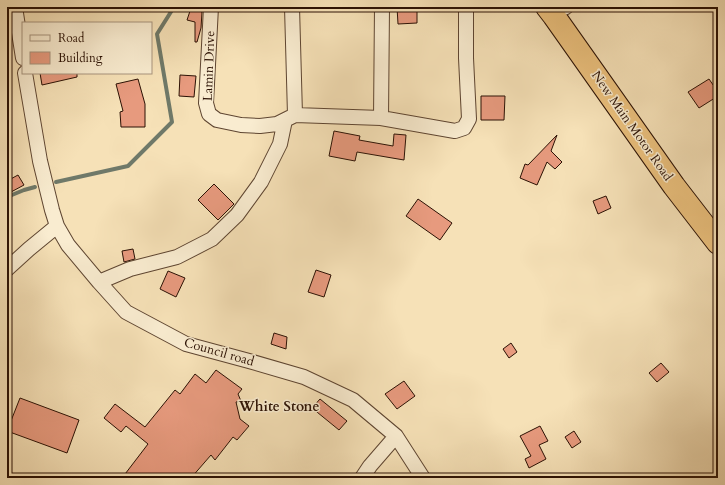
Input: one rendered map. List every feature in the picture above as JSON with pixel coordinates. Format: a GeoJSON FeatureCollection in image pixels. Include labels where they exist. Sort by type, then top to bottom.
{"type":"FeatureCollection","features":[{"type":"Feature","properties":{"kind":"highway","name":"New Main Motor Road"},"geometry":{"type":"LineString","coordinates":[[560,7],[683,178],[718,223]]}},
{"type":"Feature","properties":{"kind":"highway","name":"New Main Motor Road"},"geometry":{"type":"LineString","coordinates":[[560,7],[559,22],[674,186],[718,243]]}},
{"type":"Feature","properties":{"kind":"street"},"geometry":{"type":"LineString","coordinates":[[15,7],[22,52]]}},
{"type":"Feature","properties":{"kind":"street","name":"Lamin Drive"},"geometry":{"type":"LineString","coordinates":[[211,7],[206,103],[209,114],[217,120],[241,125],[260,126],[277,124],[290,117]]}},
{"type":"Feature","properties":{"kind":"street"},"geometry":{"type":"LineString","coordinates":[[99,282],[130,269],[177,257],[212,239],[237,215],[261,182],[280,144],[290,117],[292,7]]}},
{"type":"Feature","properties":{"kind":"street"},"geometry":{"type":"LineString","coordinates":[[381,118],[382,7]]}},
{"type":"Feature","properties":{"kind":"street"},"geometry":{"type":"LineString","coordinates":[[290,117],[381,118],[455,131],[464,128],[469,119],[466,58],[466,7]]}},
{"type":"Feature","properties":{"kind":"street","name":"Council road"},"geometry":{"type":"LineString","coordinates":[[26,74],[40,161],[57,226],[68,245],[126,312],[186,344],[304,377],[353,400],[396,436],[423,478]]}},
{"type":"Feature","properties":{"kind":"street"},"geometry":{"type":"LineString","coordinates":[[7,269],[57,226]]}},
{"type":"Feature","properties":{"kind":"street"},"geometry":{"type":"LineString","coordinates":[[362,478],[370,466],[396,436]]}},
{"type":"Feature","properties":{"kind":"building"},"geometry":{"type":"Polygon","coordinates":[[[397,7],[417,7],[417,23],[398,24],[397,7]]]}},
{"type":"Feature","properties":{"kind":"building"},"geometry":{"type":"Polygon","coordinates":[[[191,8],[202,12],[201,28],[197,42],[195,42],[195,22],[187,20],[191,8]]]}},
{"type":"Feature","properties":{"kind":"building"},"geometry":{"type":"Polygon","coordinates":[[[40,74],[77,74],[77,77],[42,85],[40,74]]]}},
{"type":"Feature","properties":{"kind":"building"},"geometry":{"type":"Polygon","coordinates":[[[180,75],[196,76],[194,97],[179,96],[180,75]]]}},
{"type":"Feature","properties":{"kind":"building"},"geometry":{"type":"Polygon","coordinates":[[[138,79],[145,104],[145,127],[121,127],[120,112],[123,111],[116,84],[138,79]]]}},
{"type":"Feature","properties":{"kind":"building"},"geometry":{"type":"Polygon","coordinates":[[[709,79],[718,92],[718,96],[699,108],[688,92],[709,79]]]}},
{"type":"Feature","properties":{"kind":"building"},"geometry":{"type":"Polygon","coordinates":[[[481,96],[505,96],[504,120],[481,120],[481,96]]]}},
{"type":"Feature","properties":{"kind":"building"},"geometry":{"type":"Polygon","coordinates":[[[334,131],[360,136],[359,140],[393,146],[394,134],[406,135],[404,160],[357,152],[355,161],[329,156],[334,131]]]}},
{"type":"Feature","properties":{"kind":"building"},"geometry":{"type":"Polygon","coordinates":[[[557,135],[551,151],[562,162],[555,169],[547,162],[537,185],[520,178],[525,164],[528,165],[557,135]]]}},
{"type":"Feature","properties":{"kind":"building"},"geometry":{"type":"Polygon","coordinates":[[[18,175],[24,185],[11,192],[7,186],[7,181],[18,175]]]}},
{"type":"Feature","properties":{"kind":"building"},"geometry":{"type":"Polygon","coordinates":[[[214,184],[234,204],[218,220],[198,200],[214,184]]]}},
{"type":"Feature","properties":{"kind":"building"},"geometry":{"type":"Polygon","coordinates":[[[606,196],[611,208],[598,214],[593,201],[606,196]]]}},
{"type":"Feature","properties":{"kind":"building"},"geometry":{"type":"Polygon","coordinates":[[[418,199],[452,223],[440,240],[406,216],[418,199]]]}},
{"type":"Feature","properties":{"kind":"building"},"geometry":{"type":"Polygon","coordinates":[[[133,249],[135,259],[124,262],[122,251],[133,249]]]}},
{"type":"Feature","properties":{"kind":"building"},"geometry":{"type":"Polygon","coordinates":[[[316,270],[331,275],[324,297],[308,292],[316,270]]]}},
{"type":"Feature","properties":{"kind":"building"},"geometry":{"type":"Polygon","coordinates":[[[168,271],[185,278],[176,297],[160,289],[168,271]]]}},
{"type":"Feature","properties":{"kind":"building"},"geometry":{"type":"Polygon","coordinates":[[[274,333],[287,337],[286,349],[271,344],[274,333]]]}},
{"type":"Feature","properties":{"kind":"building"},"geometry":{"type":"Polygon","coordinates":[[[511,343],[517,352],[509,358],[503,349],[511,343]]]}},
{"type":"Feature","properties":{"kind":"building"},"geometry":{"type":"Polygon","coordinates":[[[661,363],[669,372],[657,382],[649,373],[661,363]]]}},
{"type":"Feature","properties":{"kind":"building"},"geometry":{"type":"Polygon","coordinates":[[[216,370],[242,389],[238,394],[241,401],[236,402],[240,419],[249,426],[237,440],[233,437],[215,460],[211,455],[191,478],[122,478],[148,444],[126,426],[121,432],[104,418],[115,404],[145,427],[175,390],[180,394],[195,374],[206,383],[216,370]]]}},
{"type":"Feature","properties":{"kind":"building"},"geometry":{"type":"Polygon","coordinates":[[[404,381],[415,396],[397,409],[385,394],[404,381]]]}},
{"type":"Feature","properties":{"kind":"building"},"geometry":{"type":"Polygon","coordinates":[[[20,398],[79,420],[67,453],[7,431],[20,398]]]}},
{"type":"Feature","properties":{"kind":"building"},"geometry":{"type":"Polygon","coordinates":[[[320,399],[347,421],[339,430],[312,408],[320,399]]]}},
{"type":"Feature","properties":{"kind":"building"},"geometry":{"type":"Polygon","coordinates":[[[540,426],[548,441],[539,445],[546,459],[529,468],[525,459],[531,456],[520,436],[540,426]]]}},
{"type":"Feature","properties":{"kind":"building"},"geometry":{"type":"Polygon","coordinates":[[[574,431],[581,442],[572,448],[565,437],[574,431]]]}},
{"type":"Feature","properties":{"kind":"waterway"},"geometry":{"type":"LineString","coordinates":[[56,182],[128,166],[172,122],[157,34],[174,7]]}},
{"type":"Feature","properties":{"kind":"waterway"},"geometry":{"type":"LineString","coordinates":[[7,197],[35,187]]}},
{"type":"Feature","properties":{"kind":"district","name":"White Stone"},"geometry":{"type":"Point","coordinates":[279,406]}}]}
